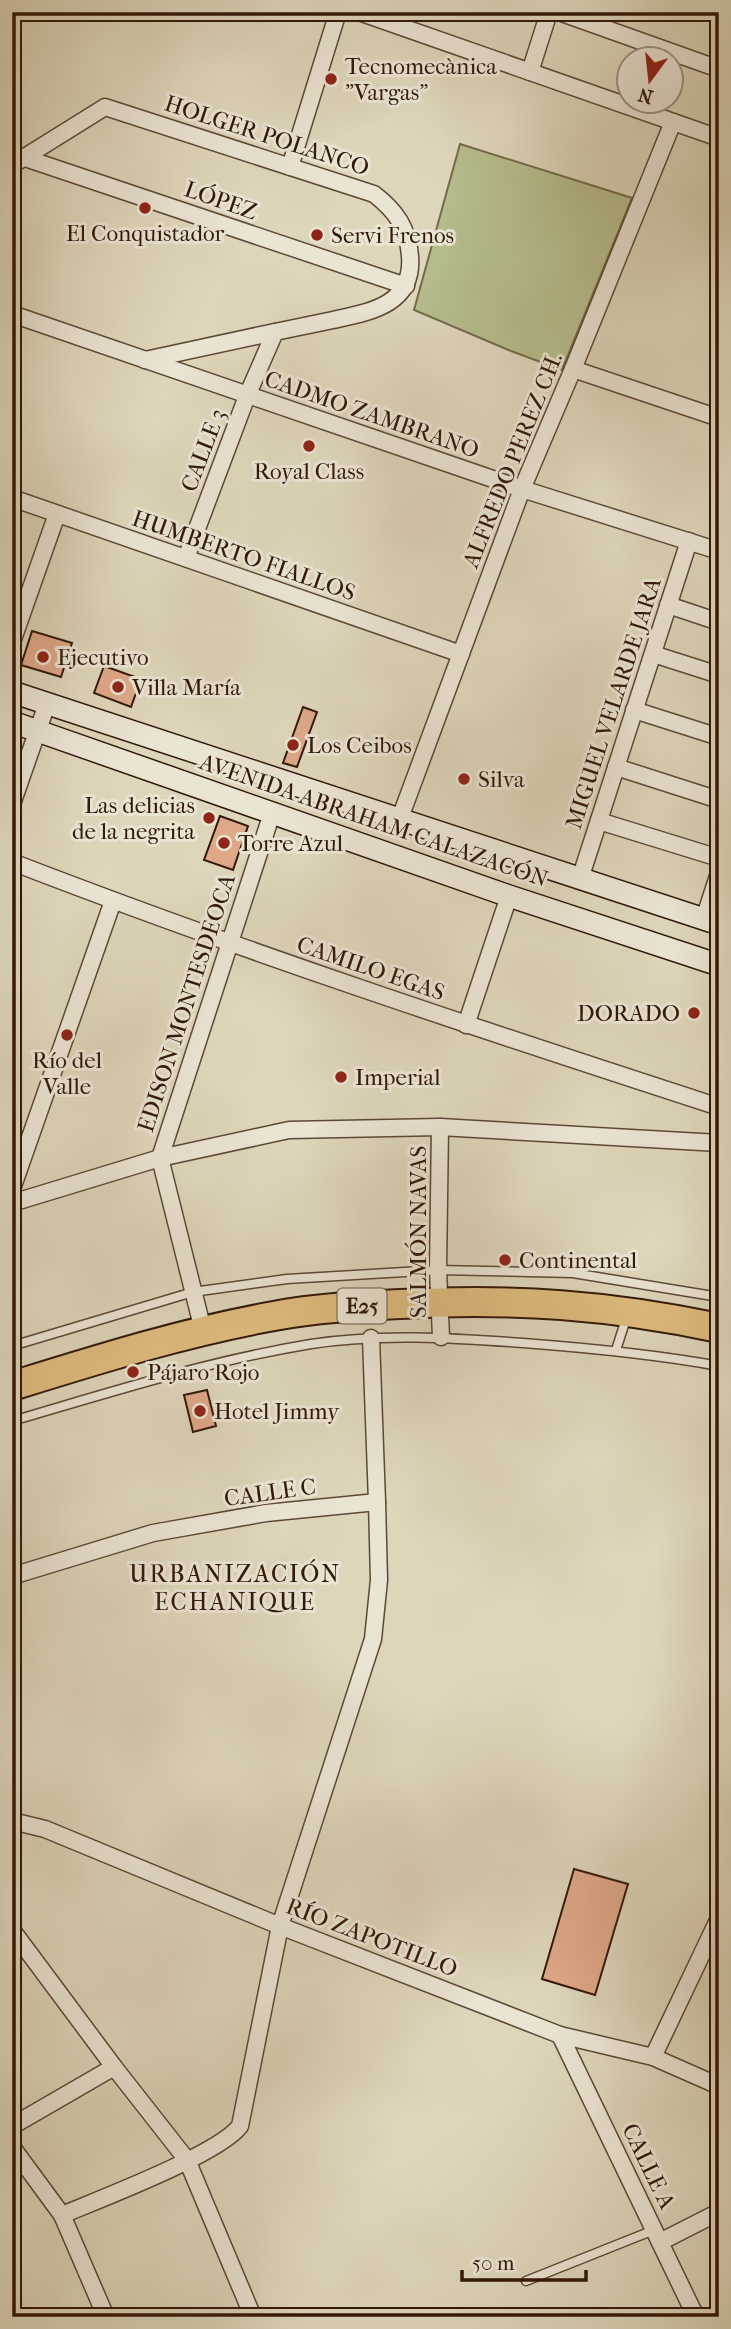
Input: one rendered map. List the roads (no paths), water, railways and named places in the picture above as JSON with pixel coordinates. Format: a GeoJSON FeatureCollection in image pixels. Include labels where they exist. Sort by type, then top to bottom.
{"type":"FeatureCollection","features":[{"type":"Feature","properties":{"kind":"highway","name":"E25"},"geometry":{"type":"LineString","coordinates":[[12,1386],[203,1330],[278,1315],[358,1306],[441,1301],[534,1303],[629,1311],[719,1328]]}},
{"type":"Feature","properties":{"kind":"main road","name":"AVENIDA ABRAHAM CALAZACÓN"},"geometry":{"type":"LineString","coordinates":[[12,692],[711,922]]}},
{"type":"Feature","properties":{"kind":"main road","name":"AVENIDA ABRAHAM CALAZACÓN"},"geometry":{"type":"LineString","coordinates":[[12,722],[719,965]]}},
{"type":"Feature","properties":{"kind":"street"},"geometry":{"type":"LineString","coordinates":[[290,167],[338,12]]}},
{"type":"Feature","properties":{"kind":"street"},"geometry":{"type":"LineString","coordinates":[[359,12],[719,138]]}},
{"type":"Feature","properties":{"kind":"street"},"geometry":{"type":"LineString","coordinates":[[530,72],[549,12]]}},
{"type":"Feature","properties":{"kind":"street"},"geometry":{"type":"LineString","coordinates":[[559,12],[719,69]]}},
{"type":"Feature","properties":{"kind":"street","name":"HOLGER POLANCO"},"geometry":{"type":"LineString","coordinates":[[17,161],[105,107],[374,194],[391,207],[404,227],[411,269],[406,286]]}},
{"type":"Feature","properties":{"kind":"street","name":"ALFREDO PEREZ CH."},"geometry":{"type":"LineString","coordinates":[[400,818],[522,489],[673,122]]}},
{"type":"Feature","properties":{"kind":"street","name":"LÓPEZ"},"geometry":{"type":"LineString","coordinates":[[17,161],[406,286]]}},
{"type":"Feature","properties":{"kind":"street"},"geometry":{"type":"LineString","coordinates":[[143,360],[369,312],[391,301],[406,286]]}},
{"type":"Feature","properties":{"kind":"street","name":"CADMO ZAMBRANO"},"geometry":{"type":"LineString","coordinates":[[12,314],[522,489],[719,551]]}},
{"type":"Feature","properties":{"kind":"street","name":"CALLE 3"},"geometry":{"type":"LineString","coordinates":[[186,558],[247,396],[275,332]]}},
{"type":"Feature","properties":{"kind":"street"},"geometry":{"type":"LineString","coordinates":[[573,369],[719,418]]}},
{"type":"Feature","properties":{"kind":"street","name":"HUMBERTO FIALLOS"},"geometry":{"type":"LineString","coordinates":[[12,498],[461,654]]}},
{"type":"Feature","properties":{"kind":"street"},"geometry":{"type":"LineString","coordinates":[[12,642],[57,514]]}},
{"type":"Feature","properties":{"kind":"street","name":"MIGUEL VELARDE JARA"},"geometry":{"type":"LineString","coordinates":[[580,879],[689,541]]}},
{"type":"Feature","properties":{"kind":"street"},"geometry":{"type":"LineString","coordinates":[[668,605],[719,622]]}},
{"type":"Feature","properties":{"kind":"street"},"geometry":{"type":"LineString","coordinates":[[653,654],[719,675]]}},
{"type":"Feature","properties":{"kind":"street"},"geometry":{"type":"LineString","coordinates":[[12,803],[47,704]]}},
{"type":"Feature","properties":{"kind":"street"},"geometry":{"type":"LineString","coordinates":[[634,710],[719,737]]}},
{"type":"Feature","properties":{"kind":"street"},"geometry":{"type":"LineString","coordinates":[[616,767],[719,800]]}},
{"type":"Feature","properties":{"kind":"street","name":"EDISON MONTESDEOCA"},"geometry":{"type":"LineString","coordinates":[[203,1330],[160,1158],[272,813]]}},
{"type":"Feature","properties":{"kind":"street"},"geometry":{"type":"LineString","coordinates":[[599,821],[719,858]]}},
{"type":"Feature","properties":{"kind":"street","name":"CAMILO EGAS"},"geometry":{"type":"LineString","coordinates":[[12,862],[113,901],[466,1025],[719,1107]]}},
{"type":"Feature","properties":{"kind":"street"},"geometry":{"type":"LineString","coordinates":[[711,922],[719,873]]}},
{"type":"Feature","properties":{"kind":"street"},"geometry":{"type":"LineString","coordinates":[[466,1025],[509,895]]}},
{"type":"Feature","properties":{"kind":"street"},"geometry":{"type":"LineString","coordinates":[[12,1189],[113,901]]}},
{"type":"Feature","properties":{"kind":"street"},"geometry":{"type":"LineString","coordinates":[[12,1203],[160,1158],[289,1130],[440,1126],[719,1143]]}},
{"type":"Feature","properties":{"kind":"street","name":"SALMÓN NAVAS"},"geometry":{"type":"LineString","coordinates":[[440,1126],[438,1270],[441,1337]]}},
{"type":"Feature","properties":{"kind":"street"},"geometry":{"type":"LineString","coordinates":[[62,2215],[187,2160],[234,2135],[240,2126],[280,1926],[373,1639],[379,1580],[370,1338]]}},
{"type":"Feature","properties":{"kind":"street","name":"CALLE C"},"geometry":{"type":"LineString","coordinates":[[12,1576],[153,1533],[266,1513],[377,1502]]}},
{"type":"Feature","properties":{"kind":"street","name":"RÍO ZAPOTILLO"},"geometry":{"type":"LineString","coordinates":[[12,1821],[45,1829],[280,1926],[560,2035],[653,2057],[719,2086]]}},
{"type":"Feature","properties":{"kind":"street"},"geometry":{"type":"LineString","coordinates":[[653,2057],[713,1945],[719,1918]]}},
{"type":"Feature","properties":{"kind":"street"},"geometry":{"type":"LineString","coordinates":[[12,1930],[187,2160],[253,2317]]}},
{"type":"Feature","properties":{"kind":"street","name":"CALLE A"},"geometry":{"type":"LineString","coordinates":[[560,2035],[696,2317]]}},
{"type":"Feature","properties":{"kind":"street"},"geometry":{"type":"LineString","coordinates":[[12,2126],[114,2067]]}},
{"type":"Feature","properties":{"kind":"street"},"geometry":{"type":"LineString","coordinates":[[12,2147],[62,2215],[106,2317]]}},
{"type":"Feature","properties":{"kind":"street"},"geometry":{"type":"LineString","coordinates":[[657,2236],[719,2212]]}},
{"type":"Feature","properties":{"kind":"lane"},"geometry":{"type":"LineString","coordinates":[[12,1346],[193,1292],[287,1279],[438,1270],[573,1273],[719,1297]]}},
{"type":"Feature","properties":{"kind":"lane"},"geometry":{"type":"LineString","coordinates":[[616,1350],[629,1311]]}},
{"type":"Feature","properties":{"kind":"lane"},"geometry":{"type":"LineString","coordinates":[[12,1422],[212,1362],[313,1343],[370,1338],[441,1337],[616,1350],[719,1366]]}},
{"type":"Feature","properties":{"kind":"lane"},"geometry":{"type":"LineString","coordinates":[[526,2281],[657,2236]]}},
{"type":"Feature","properties":{"kind":"place","name":"Tecnomecànica \"Vargas\""},"geometry":{"type":"Point","coordinates":[331,79]}},
{"type":"Feature","properties":{"kind":"place","name":"El Conquistador"},"geometry":{"type":"Point","coordinates":[145,208]}},
{"type":"Feature","properties":{"kind":"place","name":"Servi Frenos"},"geometry":{"type":"Point","coordinates":[317,235]}},
{"type":"Feature","properties":{"kind":"place","name":"Royal Class"},"geometry":{"type":"Point","coordinates":[309,446]}},
{"type":"Feature","properties":{"kind":"place","name":"Ejecutivo"},"geometry":{"type":"Point","coordinates":[43,657]}},
{"type":"Feature","properties":{"kind":"place","name":"Villa María"},"geometry":{"type":"Point","coordinates":[118,687]}},
{"type":"Feature","properties":{"kind":"place","name":"Los Ceibos"},"geometry":{"type":"Point","coordinates":[293,745]}},
{"type":"Feature","properties":{"kind":"place","name":"Silva"},"geometry":{"type":"Point","coordinates":[464,779]}},
{"type":"Feature","properties":{"kind":"place","name":"Las delicias de la negrita"},"geometry":{"type":"Point","coordinates":[209,818]}},
{"type":"Feature","properties":{"kind":"place","name":"Torre Azul"},"geometry":{"type":"Point","coordinates":[224,843]}},
{"type":"Feature","properties":{"kind":"place","name":"DORADO"},"geometry":{"type":"Point","coordinates":[694,1013]}},
{"type":"Feature","properties":{"kind":"place","name":"Río del Valle"},"geometry":{"type":"Point","coordinates":[67,1035]}},
{"type":"Feature","properties":{"kind":"place","name":"Imperial"},"geometry":{"type":"Point","coordinates":[341,1077]}},
{"type":"Feature","properties":{"kind":"place","name":"Continental"},"geometry":{"type":"Point","coordinates":[505,1260]}},
{"type":"Feature","properties":{"kind":"place","name":"Pájaro Rojo"},"geometry":{"type":"Point","coordinates":[133,1372]}},
{"type":"Feature","properties":{"kind":"place","name":"Hotel Jimmy"},"geometry":{"type":"Point","coordinates":[200,1411]}},
{"type":"Feature","properties":{"kind":"district","name":"URBANIZACIÓN ECHANIQUE"},"geometry":{"type":"Point","coordinates":[235,1588]}}]}
